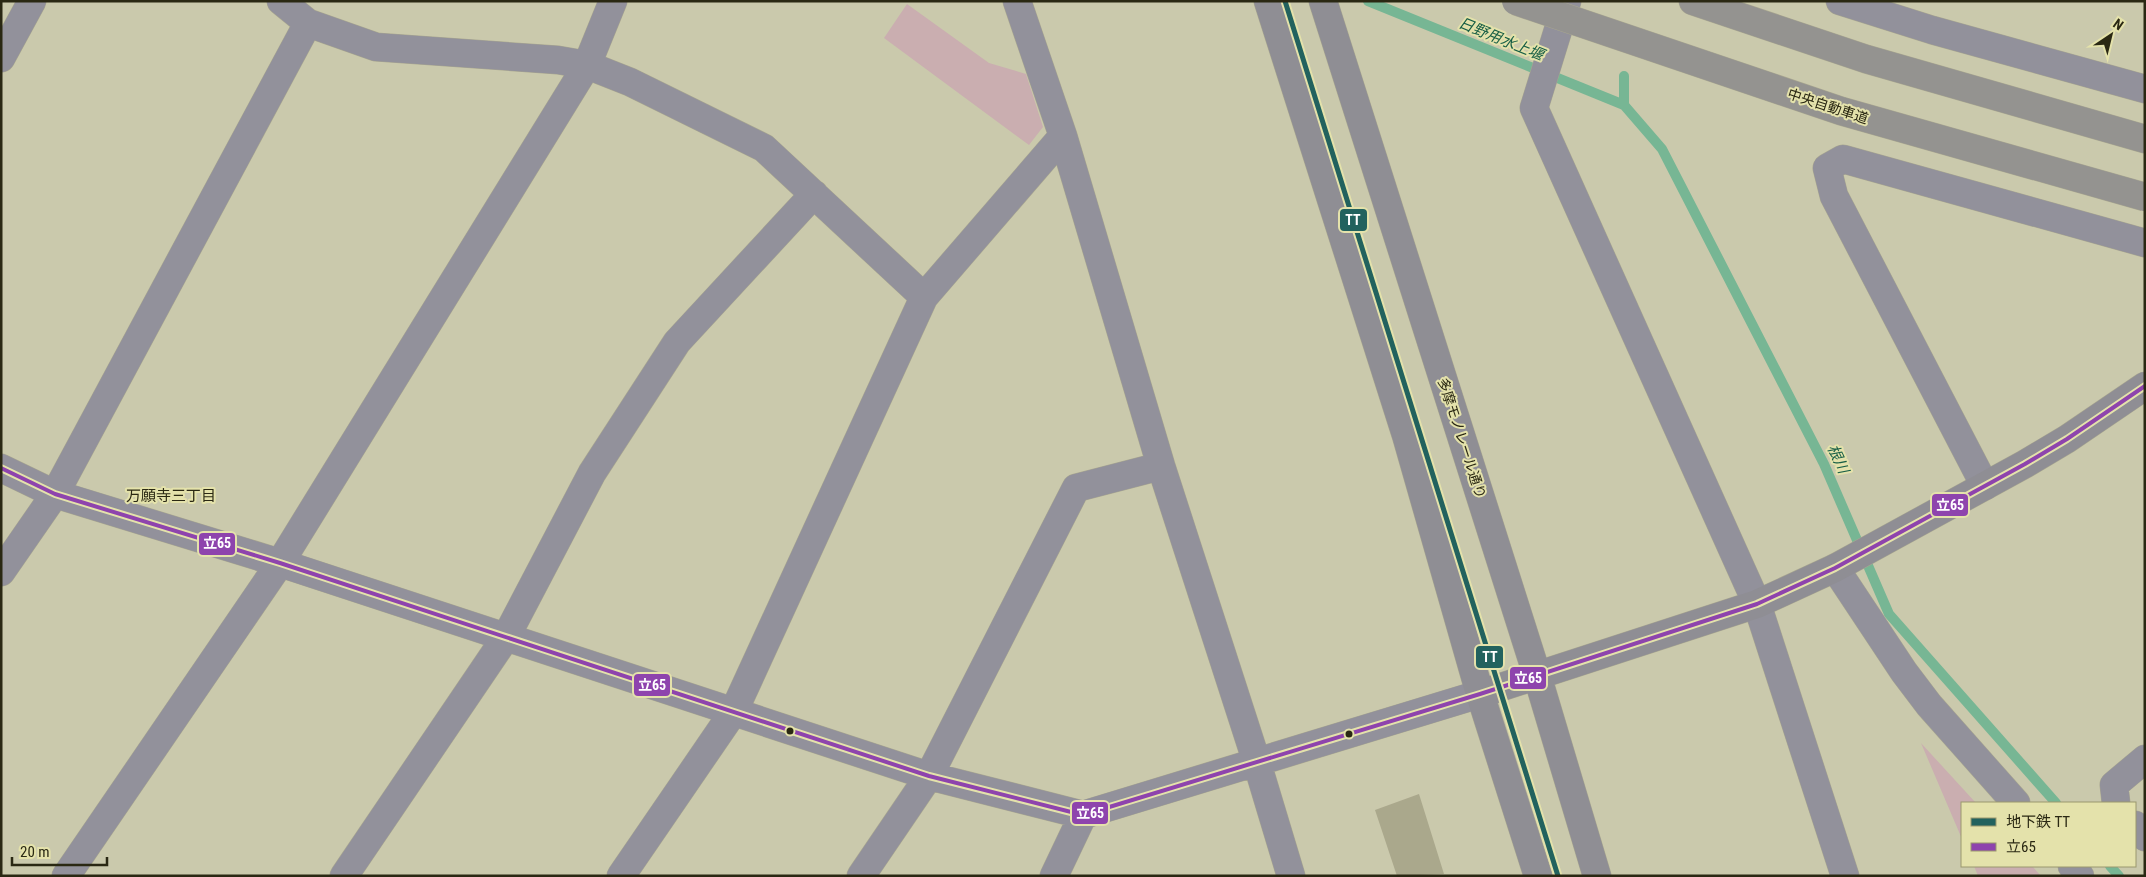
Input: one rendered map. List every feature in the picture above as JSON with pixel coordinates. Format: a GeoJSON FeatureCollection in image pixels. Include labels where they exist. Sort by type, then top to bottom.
{"type":"FeatureCollection","features":[{"type":"Feature","properties":{"kind":"highway","name":"中央自動車道"},"geometry":{"type":"LineString","coordinates":[[1516,1],[1841,112],[2145,197]]}},
{"type":"Feature","properties":{"kind":"highway"},"geometry":{"type":"LineString","coordinates":[[1693,1],[1866,59],[2145,139]]}},
{"type":"Feature","properties":{"kind":"main road"},"geometry":{"type":"LineString","coordinates":[[1268,1],[1406,435],[1480,694],[1538,876]]}},
{"type":"Feature","properties":{"kind":"main road","name":"多摩モノレール通り"},"geometry":{"type":"LineString","coordinates":[[1323,1],[1537,675],[1597,876]]}},
{"type":"Feature","properties":{"kind":"main road"},"geometry":{"type":"LineString","coordinates":[[1480,694],[1757,604],[1843,563],[1985,486],[2068,439],[2145,386]]}},
{"type":"Feature","properties":{"kind":"street"},"geometry":{"type":"LineString","coordinates":[[1,58],[32,1]]}},
{"type":"Feature","properties":{"kind":"street"},"geometry":{"type":"LineString","coordinates":[[281,1],[308,23],[376,47],[558,60],[587,66],[630,82],[764,148],[924,297]]}},
{"type":"Feature","properties":{"kind":"street"},"geometry":{"type":"LineString","coordinates":[[66,876],[280,563],[587,66],[613,1]]}},
{"type":"Feature","properties":{"kind":"street"},"geometry":{"type":"LineString","coordinates":[[1017,1],[1063,136],[1161,466],[1257,763],[1291,876]]}},
{"type":"Feature","properties":{"kind":"street"},"geometry":{"type":"LineString","coordinates":[[1567,1],[1534,108],[1757,604],[1845,876]]}},
{"type":"Feature","properties":{"kind":"street"},"geometry":{"type":"LineString","coordinates":[[1840,1],[1932,30],[2145,89]]}},
{"type":"Feature","properties":{"kind":"street"},"geometry":{"type":"LineString","coordinates":[[1,572],[55,494],[308,23]]}},
{"type":"Feature","properties":{"kind":"street"},"geometry":{"type":"LineString","coordinates":[[621,876],[734,711],[924,297],[1063,136]]}},
{"type":"Feature","properties":{"kind":"street"},"geometry":{"type":"LineString","coordinates":[[1985,486],[1834,196],[1827,168],[1843,159],[2145,243]]}},
{"type":"Feature","properties":{"kind":"street"},"geometry":{"type":"LineString","coordinates":[[344,876],[506,637],[592,473],[677,342],[814,194]]}},
{"type":"Feature","properties":{"kind":"street"},"geometry":{"type":"LineString","coordinates":[[861,876],[929,776],[1076,488],[1161,466]]}},
{"type":"Feature","properties":{"kind":"street"},"geometry":{"type":"LineString","coordinates":[[1,468],[55,494],[280,563],[929,776],[1082,815],[1480,694]]}},
{"type":"Feature","properties":{"kind":"street"},"geometry":{"type":"LineString","coordinates":[[1843,563],[1904,672],[2015,802]]}},
{"type":"Feature","properties":{"kind":"street"},"geometry":{"type":"LineString","coordinates":[[2116,802],[2114,785],[2145,759]]}},
{"type":"Feature","properties":{"kind":"street"},"geometry":{"type":"LineString","coordinates":[[1054,876],[1082,815]]}},
{"type":"Feature","properties":{"kind":"street"},"geometry":{"type":"LineString","coordinates":[[2136,826],[2145,837]]}},
{"type":"Feature","properties":{"kind":"shaded area"},"geometry":{"type":"Polygon","coordinates":[[[907,4],[989,63],[1026,74],[1043,127],[1029,145],[884,38],[907,4]]]}},
{"type":"Feature","properties":{"kind":"shaded area"},"geometry":{"type":"Polygon","coordinates":[[[1921,743],[1975,802],[1961,802],[1961,837],[1921,743]]]}},
{"type":"Feature","properties":{"kind":"shaded area"},"geometry":{"type":"Polygon","coordinates":[[[1974,867],[2033,867],[2041,876],[1978,876],[1974,867]]]}},
{"type":"Feature","properties":{"kind":"building"},"geometry":{"type":"Polygon","coordinates":[[[1419,794],[1444,874],[1397,876],[1375,810],[1419,794]]]}},
{"type":"Feature","properties":{"kind":"waterway","name":"根川"},"geometry":{"type":"LineString","coordinates":[[1368,1],[1624,105],[1662,149],[1824,464],[1889,614],[2055,802]]}},
{"type":"Feature","properties":{"kind":"waterway"},"geometry":{"type":"LineString","coordinates":[[1624,76],[1624,105]]}},
{"type":"Feature","properties":{"kind":"waterway","name":"根川"},"geometry":{"type":"LineString","coordinates":[[2111,867],[2119,876]]}},
{"type":"Feature","properties":{"kind":"metro line","name":"TT"},"geometry":{"type":"LineString","coordinates":[[1285,1],[1558,876]]}},
{"type":"Feature","properties":{"kind":"transit line","name":"立65"},"geometry":{"type":"LineString","coordinates":[[1,468],[55,494],[280,563],[929,776],[1083,815],[1480,694],[1757,604],[1835,568],[2025,464],[2067,439],[2145,386]]}},
{"type":"Feature","properties":{"kind":"district","name":"万願寺三丁目"},"geometry":{"type":"Point","coordinates":[171,496]}},
{"type":"Feature","properties":{"kind":"water label","name":"日野用水上堰"},"geometry":{"type":"Point","coordinates":[1501,39]}}]}
